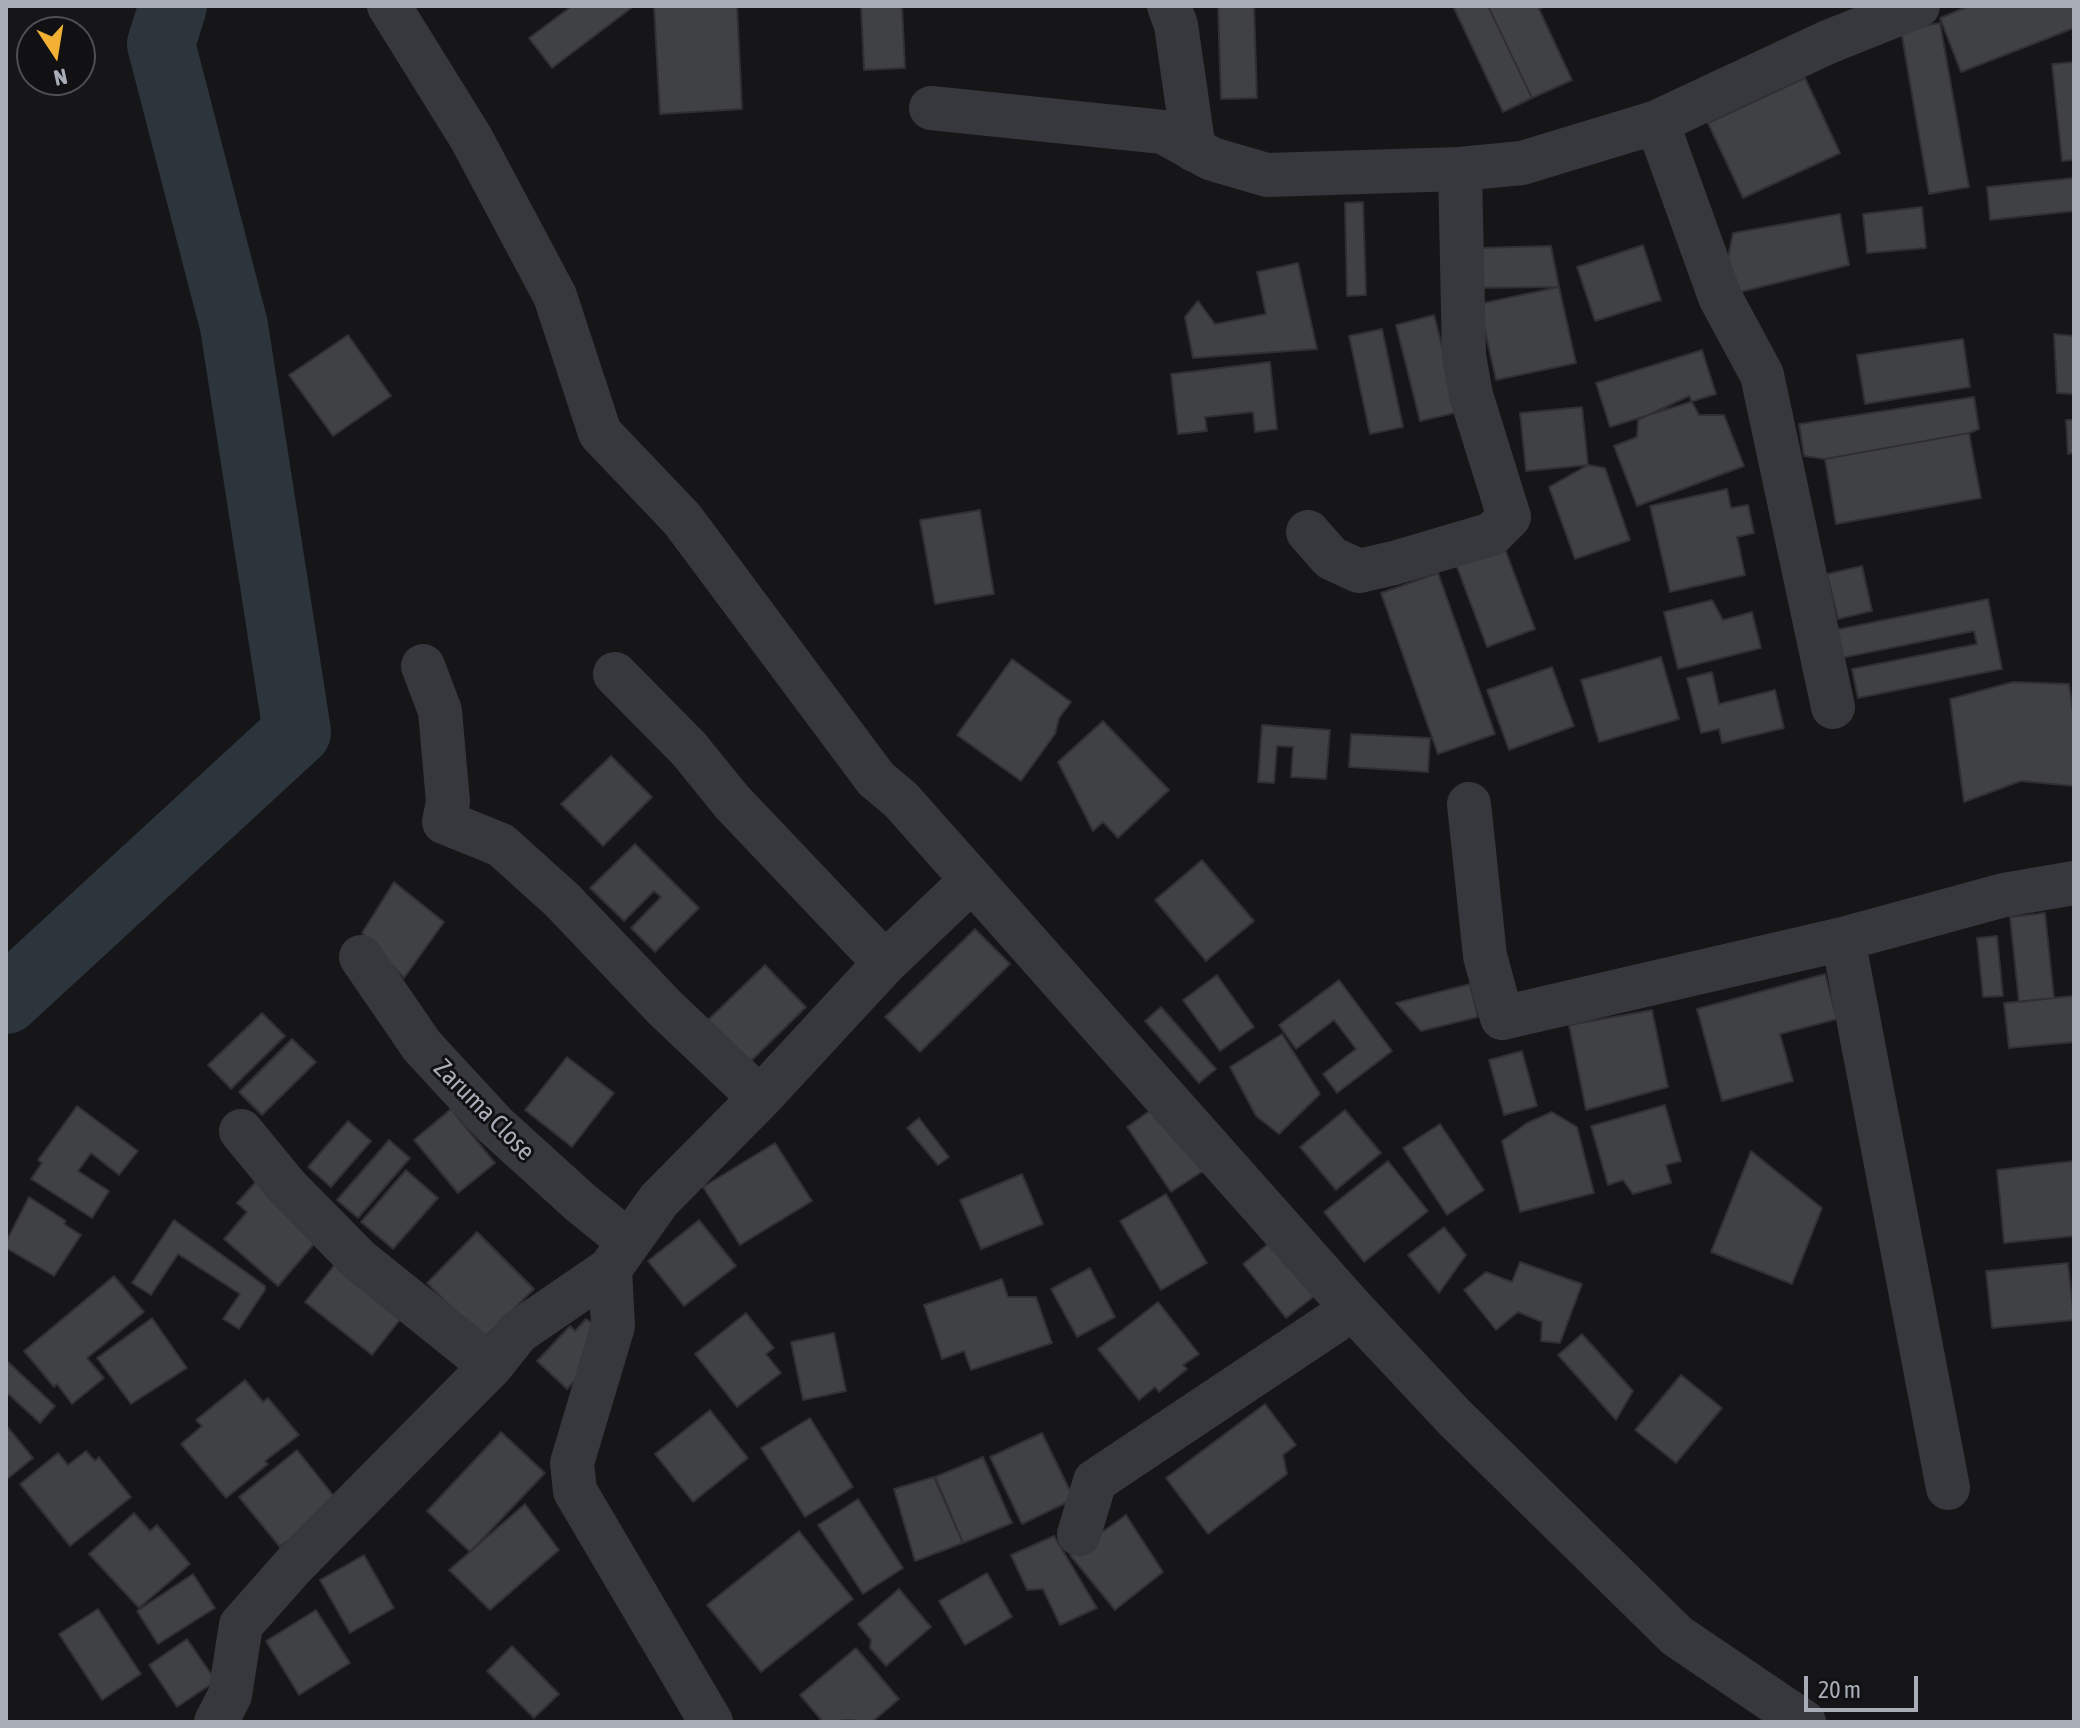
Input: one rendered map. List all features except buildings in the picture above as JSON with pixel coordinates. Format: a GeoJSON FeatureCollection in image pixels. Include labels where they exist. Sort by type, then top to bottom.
{"type":"FeatureCollection","features":[{"type":"Feature","properties":{"kind":"street"},"geometry":{"type":"LineString","coordinates":[[389,6],[471,138],[555,296],[600,433],[682,519],[876,779],[901,800],[1353,1309],[1454,1417],[1677,1636],[1804,1722]]}},
{"type":"Feature","properties":{"kind":"street"},"geometry":{"type":"LineString","coordinates":[[1169,6],[1176,25],[1194,150]]}},
{"type":"Feature","properties":{"kind":"street"},"geometry":{"type":"LineString","coordinates":[[931,108],[1163,132],[1212,159],[1267,175],[1460,169],[1522,163],[1657,122],[1828,42],[1918,6]]}},
{"type":"Feature","properties":{"kind":"street"},"geometry":{"type":"LineString","coordinates":[[1657,122],[1720,297],[1762,375],[1833,707]]}},
{"type":"Feature","properties":{"kind":"street"},"geometry":{"type":"LineString","coordinates":[[1308,532],[1331,558],[1359,571],[1492,534],[1509,517],[1471,395],[1464,356],[1460,169]]}},
{"type":"Feature","properties":{"kind":"street"},"geometry":{"type":"LineString","coordinates":[[423,666],[440,711],[448,802],[444,822],[501,845],[562,900],[665,1008],[760,1098]]}},
{"type":"Feature","properties":{"kind":"street"},"geometry":{"type":"LineString","coordinates":[[615,674],[689,749],[732,802],[885,963]]}},
{"type":"Feature","properties":{"kind":"street"},"geometry":{"type":"LineString","coordinates":[[1469,804],[1485,956],[1502,1018],[1843,939],[2004,895],[2074,883]]}},
{"type":"Feature","properties":{"kind":"street"},"geometry":{"type":"LineString","coordinates":[[216,1722],[230,1695],[241,1625],[295,1564],[491,1366],[518,1332],[619,1256],[659,1200],[760,1098],[885,963],[972,880]]}},
{"type":"Feature","properties":{"kind":"street"},"geometry":{"type":"LineString","coordinates":[[1843,939],[1948,1488]]}},
{"type":"Feature","properties":{"kind":"street","name":"Zaruma Close"},"geometry":{"type":"LineString","coordinates":[[361,957],[422,1046],[495,1125],[581,1203],[619,1256]]}},
{"type":"Feature","properties":{"kind":"street"},"geometry":{"type":"LineString","coordinates":[[241,1131],[287,1187],[359,1260],[491,1366]]}},
{"type":"Feature","properties":{"kind":"street"},"geometry":{"type":"LineString","coordinates":[[619,1256],[613,1326],[572,1463],[575,1491],[711,1722]]}},
{"type":"Feature","properties":{"kind":"street"},"geometry":{"type":"LineString","coordinates":[[1079,1534],[1095,1481],[1353,1309]]}},
{"type":"Feature","properties":{"kind":"waterway"},"geometry":{"type":"LineString","coordinates":[[6,1000],[297,732],[234,326],[161,44],[173,6]]}}]}
